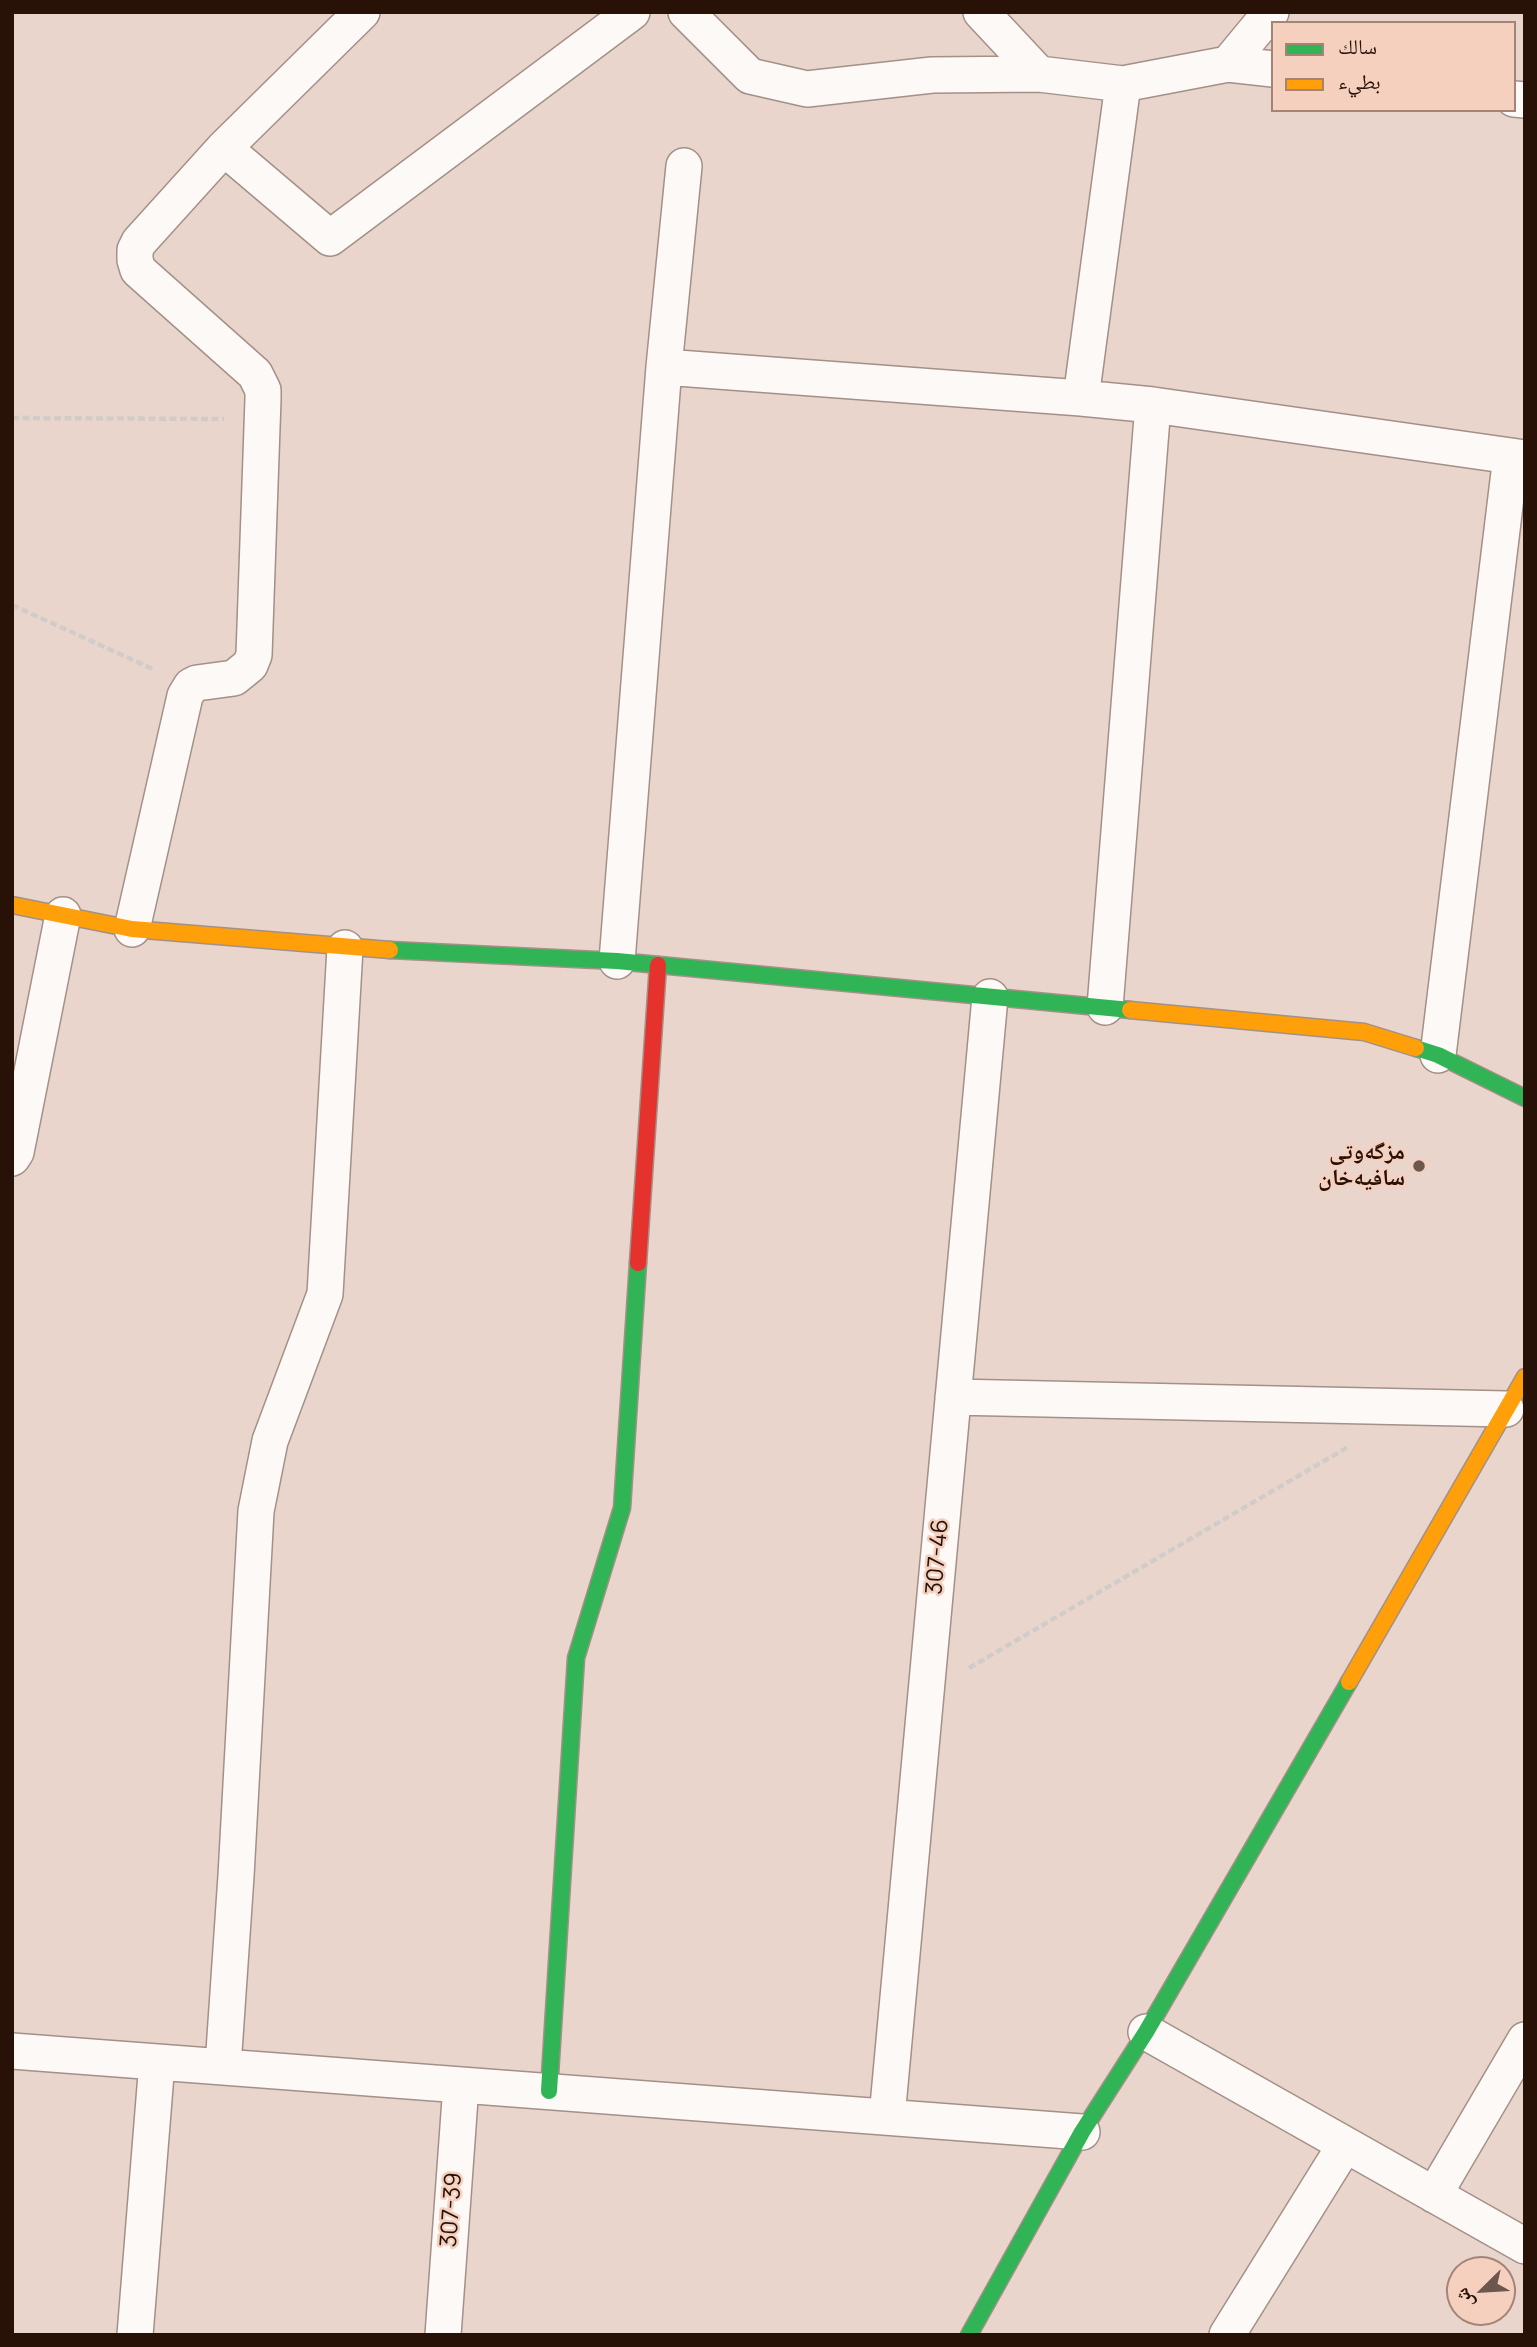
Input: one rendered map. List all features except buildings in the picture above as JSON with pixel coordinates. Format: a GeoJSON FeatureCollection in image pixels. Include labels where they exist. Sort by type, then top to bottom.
{"type":"FeatureCollection","features":[{"type":"Feature","properties":{"kind":"street"},"geometry":{"type":"LineString","coordinates":[[132,929],[185,696],[191,686],[197,683],[234,678],[250,665],[254,655],[263,420],[263,390],[255,374],[138,270],[135,250],[139,242],[224,148],[362,12]]}},
{"type":"Feature","properties":{"kind":"street"},"geometry":{"type":"LineString","coordinates":[[224,148],[330,237],[632,12]]}},
{"type":"Feature","properties":{"kind":"street"},"geometry":{"type":"LineString","coordinates":[[686,12],[750,76],[807,89],[932,75],[1039,74],[1123,84],[1228,64],[1271,69]]}},
{"type":"Feature","properties":{"kind":"street"},"geometry":{"type":"LineString","coordinates":[[981,12],[1039,74]]}},
{"type":"Feature","properties":{"kind":"street"},"geometry":{"type":"LineString","coordinates":[[1228,64],[1271,12]]}},
{"type":"Feature","properties":{"kind":"street"},"geometry":{"type":"LineString","coordinates":[[1081,398],[1123,84]]}},
{"type":"Feature","properties":{"kind":"street"},"geometry":{"type":"LineString","coordinates":[[617,961],[664,367],[684,166]]}},
{"type":"Feature","properties":{"kind":"street"},"geometry":{"type":"LineString","coordinates":[[664,367],[1153,405],[1518,457],[1438,1055]]}},
{"type":"Feature","properties":{"kind":"street"},"geometry":{"type":"LineString","coordinates":[[1105,1007],[1153,405]]}},
{"type":"Feature","properties":{"kind":"street"},"geometry":{"type":"LineString","coordinates":[[12,905],[132,929],[345,948],[617,961],[1364,1032],[1438,1055],[1525,1098]]}},
{"type":"Feature","properties":{"kind":"street"},"geometry":{"type":"LineString","coordinates":[[12,1158],[16,1152],[63,915]]}},
{"type":"Feature","properties":{"kind":"street"},"geometry":{"type":"LineString","coordinates":[[223,2066],[256,1511],[270,1441],[325,1294],[345,948]]}},
{"type":"Feature","properties":{"kind":"street"},"geometry":{"type":"LineString","coordinates":[[549,2091],[576,1658],[622,1508],[658,965]]}},
{"type":"Feature","properties":{"kind":"street","name":"307-46"},"geometry":{"type":"LineString","coordinates":[[887,2117],[990,997]]}},
{"type":"Feature","properties":{"kind":"street"},"geometry":{"type":"LineString","coordinates":[[969,2335],[1082,2132],[1146,2032],[1525,1377]]}},
{"type":"Feature","properties":{"kind":"street"},"geometry":{"type":"LineString","coordinates":[[953,1397],[1506,1409]]}},
{"type":"Feature","properties":{"kind":"street"},"geometry":{"type":"LineString","coordinates":[[1146,2032],[1525,2246]]}},
{"type":"Feature","properties":{"kind":"street"},"geometry":{"type":"LineString","coordinates":[[1434,2195],[1525,2040]]}},
{"type":"Feature","properties":{"kind":"street"},"geometry":{"type":"LineString","coordinates":[[12,2052],[1082,2132]]}},
{"type":"Feature","properties":{"kind":"street"},"geometry":{"type":"LineString","coordinates":[[135,2335],[157,2062]]}},
{"type":"Feature","properties":{"kind":"street","name":"307-39"},"geometry":{"type":"LineString","coordinates":[[443,2335],[461,2085]]}},
{"type":"Feature","properties":{"kind":"street"},"geometry":{"type":"LineString","coordinates":[[1227,2335],[1345,2145]]}},
{"type":"Feature","properties":{"kind":"path"},"geometry":{"type":"LineString","coordinates":[[12,418],[263,420]]}},
{"type":"Feature","properties":{"kind":"path"},"geometry":{"type":"LineString","coordinates":[[12,605],[191,686]]}},
{"type":"Feature","properties":{"kind":"path"},"geometry":{"type":"LineString","coordinates":[[926,1693],[1358,1442]]}},
{"type":"Feature","properties":{"kind":"traffic: fast"},"geometry":{"type":"LineString","coordinates":[[390,950],[617,961],[1130,1010]]}},
{"type":"Feature","properties":{"kind":"traffic: fast"},"geometry":{"type":"LineString","coordinates":[[1416,1048],[1438,1055],[1525,1098]]}},
{"type":"Feature","properties":{"kind":"traffic: fast"},"geometry":{"type":"LineString","coordinates":[[549,2091],[576,1658],[622,1508],[638,1263]]}},
{"type":"Feature","properties":{"kind":"traffic: fast"},"geometry":{"type":"LineString","coordinates":[[969,2335],[1082,2132],[1146,2032],[1349,1682]]}},
{"type":"Feature","properties":{"kind":"traffic: slow"},"geometry":{"type":"LineString","coordinates":[[12,905],[132,929],[390,950]]}},
{"type":"Feature","properties":{"kind":"traffic: slow"},"geometry":{"type":"LineString","coordinates":[[1130,1010],[1364,1032],[1416,1048]]}},
{"type":"Feature","properties":{"kind":"traffic: slow"},"geometry":{"type":"LineString","coordinates":[[1349,1682],[1525,1377]]}},
{"type":"Feature","properties":{"kind":"traffic: jam"},"geometry":{"type":"LineString","coordinates":[[638,1263],[658,965]]}},
{"type":"Feature","properties":{"kind":"place","name":"مزگه‌وتی سافیه‌خان"},"geometry":{"type":"Point","coordinates":[1419,1166]}}]}
